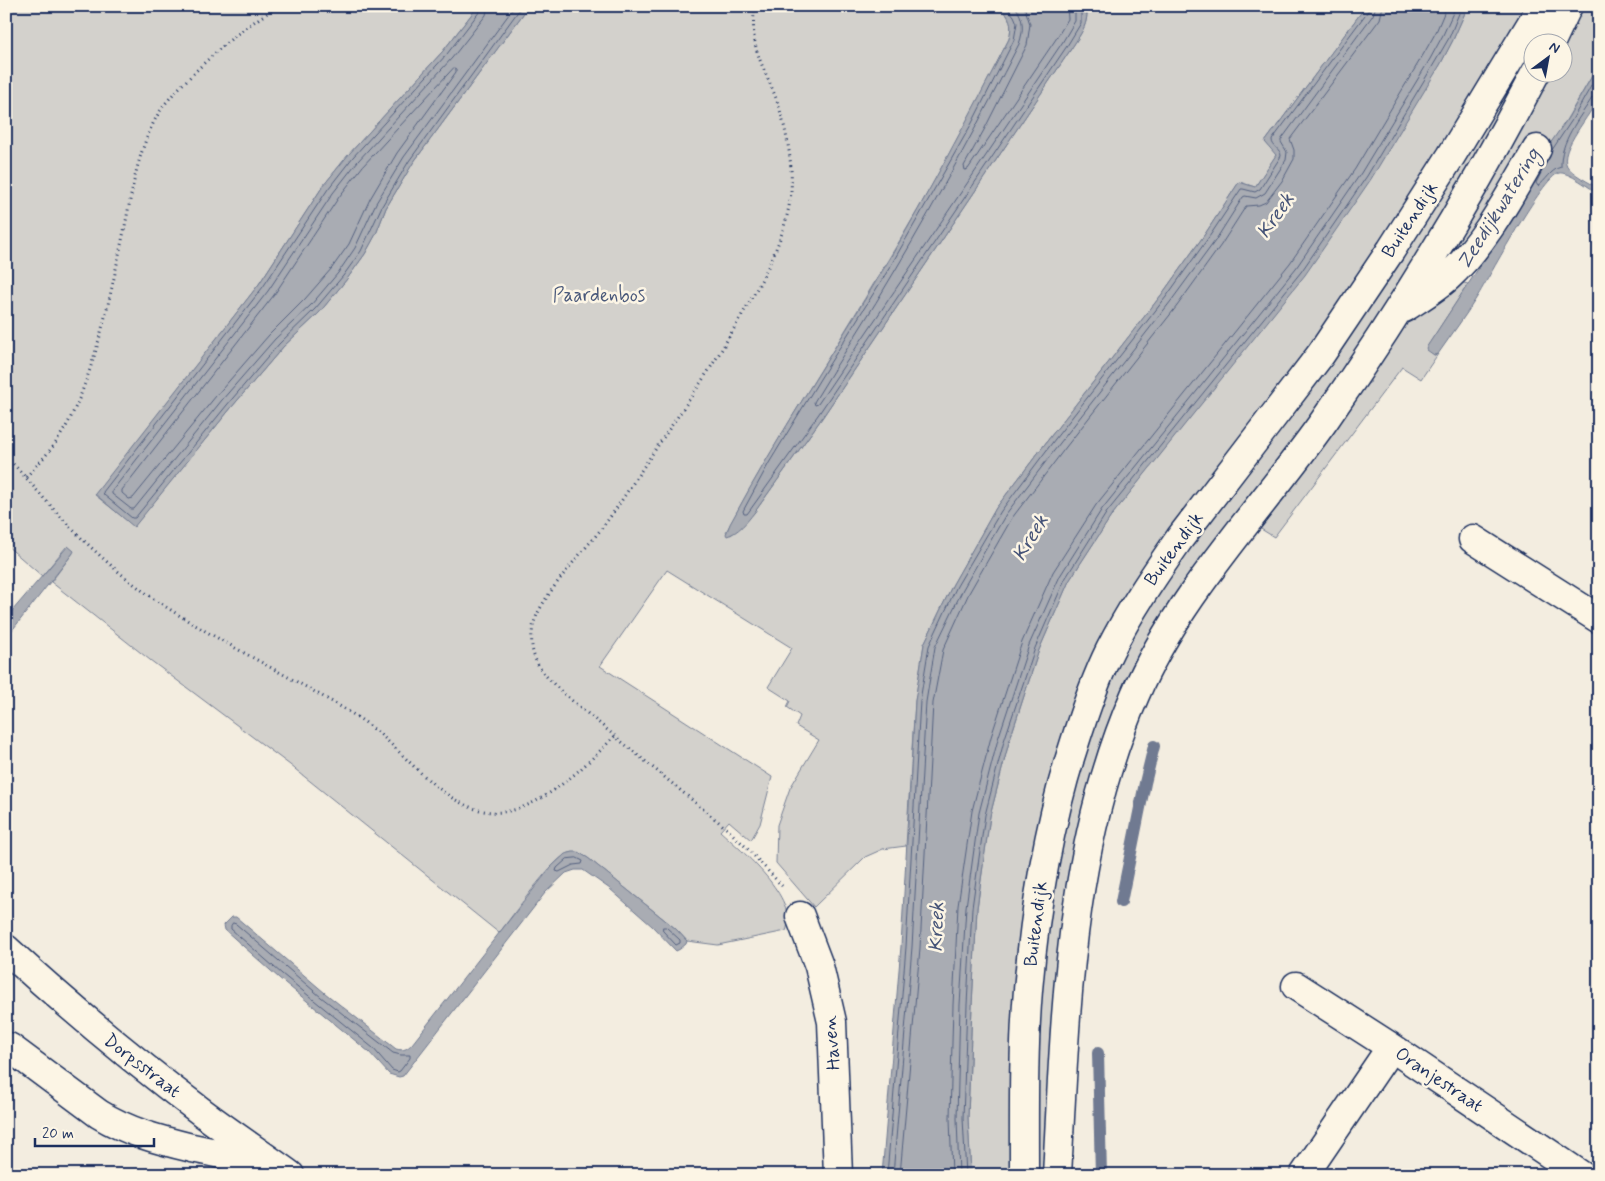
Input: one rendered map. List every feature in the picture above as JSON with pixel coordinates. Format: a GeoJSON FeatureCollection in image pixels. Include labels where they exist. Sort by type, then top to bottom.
{"type":"FeatureCollection","features":[{"type":"Feature","properties":{"kind":"street","name":"Buitendijk"},"geometry":{"type":"LineString","coordinates":[[1024,1175],[1024,1092],[1028,991],[1041,882],[1063,778],[1096,680],[1124,623],[1158,570],[1180,538],[1321,354],[1391,250],[1542,6]]}},
{"type":"Feature","properties":{"kind":"street"},"geometry":{"type":"LineString","coordinates":[[1556,32],[1568,6]]}},
{"type":"Feature","properties":{"kind":"street","name":"Buitendijk"},"geometry":{"type":"LineString","coordinates":[[1057,1175],[1070,971],[1078,894],[1094,814],[1125,719],[1144,675],[1171,628],[1232,541],[1323,421],[1395,314],[1471,192],[1531,82]]}},
{"type":"Feature","properties":{"kind":"street","name":"Buitendijk"},"geometry":{"type":"LineString","coordinates":[[1395,314],[1447,278],[1461,264],[1498,215],[1537,149]]}},
{"type":"Feature","properties":{"kind":"street"},"geometry":{"type":"LineString","coordinates":[[1473,540],[1599,619]]}},
{"type":"Feature","properties":{"kind":"street","name":"Haven"},"geometry":{"type":"LineString","coordinates":[[800,916],[819,966],[832,1022],[838,1175]]}},
{"type":"Feature","properties":{"kind":"street","name":"Dorpsstraat"},"geometry":{"type":"LineString","coordinates":[[13,957],[86,1021],[154,1076],[205,1115],[286,1172]]}},
{"type":"Feature","properties":{"kind":"street","name":"Oranjestraat"},"geometry":{"type":"LineString","coordinates":[[1296,986],[1581,1175]]}},
{"type":"Feature","properties":{"kind":"street"},"geometry":{"type":"LineString","coordinates":[[9,1047],[114,1124],[159,1140],[286,1172]]}},
{"type":"Feature","properties":{"kind":"street"},"geometry":{"type":"LineString","coordinates":[[1304,1175],[1391,1048]]}},
{"type":"Feature","properties":{"kind":"path"},"geometry":{"type":"LineString","coordinates":[[26,477],[46,456],[64,431],[87,378],[110,294],[135,176],[144,145],[157,117],[174,94],[216,52],[252,22],[279,6]]}},
{"type":"Feature","properties":{"kind":"path"},"geometry":{"type":"LineString","coordinates":[[755,6],[752,26],[755,46],[779,107],[791,172],[791,192],[788,211],[780,240],[757,286],[708,372],[603,527],[540,607],[533,627],[532,648],[533,656],[541,671],[564,694],[726,828],[746,847],[781,884],[800,916]]}},
{"type":"Feature","properties":{"kind":"path"},"geometry":{"type":"LineString","coordinates":[[6,457],[26,477],[50,506],[98,554],[142,590],[198,626],[286,675],[369,725],[436,786],[461,804],[476,810],[493,813],[513,811],[526,807],[551,792],[596,756],[615,736]]}},
{"type":"Feature","properties":{"kind":"green space","name":"Paardenbos"},"geometry":{"type":"Polygon","coordinates":[[[6,6],[478,6],[443,51],[349,154],[323,186],[259,284],[95,495],[134,526],[283,347],[319,313],[347,279],[365,254],[376,234],[386,208],[413,163],[529,6],[999,6],[1006,13],[1010,21],[1009,39],[918,210],[745,498],[726,532],[731,535],[754,513],[822,418],[1071,49],[1081,34],[1087,18],[1086,6],[1366,6],[1265,142],[1277,154],[1255,187],[1239,182],[1162,294],[996,508],[953,584],[924,644],[915,701],[906,846],[883,849],[865,857],[814,907],[776,863],[777,825],[790,788],[819,740],[796,726],[800,716],[787,707],[790,701],[768,687],[792,648],[667,570],[600,666],[772,777],[760,824],[751,840],[729,821],[720,831],[754,863],[777,890],[788,918],[786,931],[718,945],[687,941],[676,929],[588,858],[575,852],[560,858],[551,867],[499,933],[290,765],[150,660],[51,582],[73,553],[66,547],[42,576],[6,545],[6,6]]]}},
{"type":"Feature","properties":{"kind":"green space"},"geometry":{"type":"Polygon","coordinates":[[[1468,6],[1535,6],[1250,439],[1065,749],[1016,1175],[971,1175],[968,1118],[977,909],[990,816],[1009,742],[1039,650],[1069,581],[1112,515],[1229,368],[1440,65],[1468,6]]]}},
{"type":"Feature","properties":{"kind":"green space"},"geometry":{"type":"Polygon","coordinates":[[[1550,6],[1544,32],[1532,32],[1550,6]]]}},
{"type":"Feature","properties":{"kind":"green space"},"geometry":{"type":"Polygon","coordinates":[[[1575,6],[1599,6],[1599,64],[1558,134],[1470,241],[1423,282],[1537,82],[1572,82],[1572,32],[1566,32],[1575,6]]]}},
{"type":"Feature","properties":{"kind":"green space"},"geometry":{"type":"Polygon","coordinates":[[[1522,48],[1522,77],[1451,208],[1125,697],[1047,1175],[1032,1175],[1035,993],[1067,797],[1129,630],[1522,48]]]}},
{"type":"Feature","properties":{"kind":"green space"},"geometry":{"type":"Polygon","coordinates":[[[1460,282],[1468,284],[1427,347],[1434,355],[1438,354],[1421,379],[1402,367],[1274,537],[1256,526],[1358,389],[1371,382],[1363,373],[1391,329],[1460,282]]]}},
{"type":"Feature","properties":{"kind":"water"},"geometry":{"type":"Polygon","coordinates":[[[478,6],[529,6],[413,163],[386,208],[376,234],[365,254],[347,279],[319,313],[283,347],[134,527],[95,494],[259,284],[323,186],[349,154],[443,51],[478,6]]]}},
{"type":"Feature","properties":{"kind":"water"},"geometry":{"type":"Polygon","coordinates":[[[999,6],[1086,6],[1087,18],[1078,39],[822,418],[751,516],[739,530],[727,536],[730,524],[767,458],[886,265],[918,209],[1009,39],[1010,21],[1006,13],[999,6]]]}},
{"type":"Feature","properties":{"kind":"water","name":"Kreek"},"geometry":{"type":"Polygon","coordinates":[[[1366,6],[1468,6],[1440,65],[1371,179],[1305,275],[1112,515],[1069,581],[1039,650],[1009,742],[990,816],[977,908],[968,1118],[971,1175],[882,1175],[901,946],[915,701],[924,644],[953,584],[996,508],[1162,294],[1239,182],[1255,187],[1276,155],[1265,142],[1366,6]]]}},
{"type":"Feature","properties":{"kind":"water"},"geometry":{"type":"Polygon","coordinates":[[[1599,64],[1600,86],[1598,98],[1571,142],[1566,159],[1567,166],[1573,172],[1599,188],[1599,194],[1574,177],[1563,173],[1559,173],[1551,179],[1516,229],[1468,312],[1438,354],[1434,355],[1426,348],[1519,207],[1547,148],[1568,118],[1599,64]]]}},
{"type":"Feature","properties":{"kind":"water"},"geometry":{"type":"Polygon","coordinates":[[[68,546],[74,551],[73,553],[6,638],[6,618],[68,546]]]}},
{"type":"Feature","properties":{"kind":"water"},"geometry":{"type":"Polygon","coordinates":[[[578,852],[588,858],[676,929],[687,941],[686,944],[676,951],[652,926],[610,889],[583,870],[566,873],[545,893],[403,1076],[399,1077],[389,1074],[369,1052],[279,978],[225,930],[224,925],[232,917],[236,917],[325,993],[396,1049],[403,1050],[412,1044],[551,867],[565,854],[578,852]]]}},
{"type":"Feature","properties":{"kind":"waterway"},"geometry":{"type":"LineString","coordinates":[[1121,902],[1154,746]]}},
{"type":"Feature","properties":{"kind":"waterway"},"geometry":{"type":"LineString","coordinates":[[1098,1053],[1101,1175]]}},
{"type":"Feature","properties":{"kind":"water label","name":"Zeedijkwatering"},"geometry":{"type":"Point","coordinates":[1499,209]}}]}
